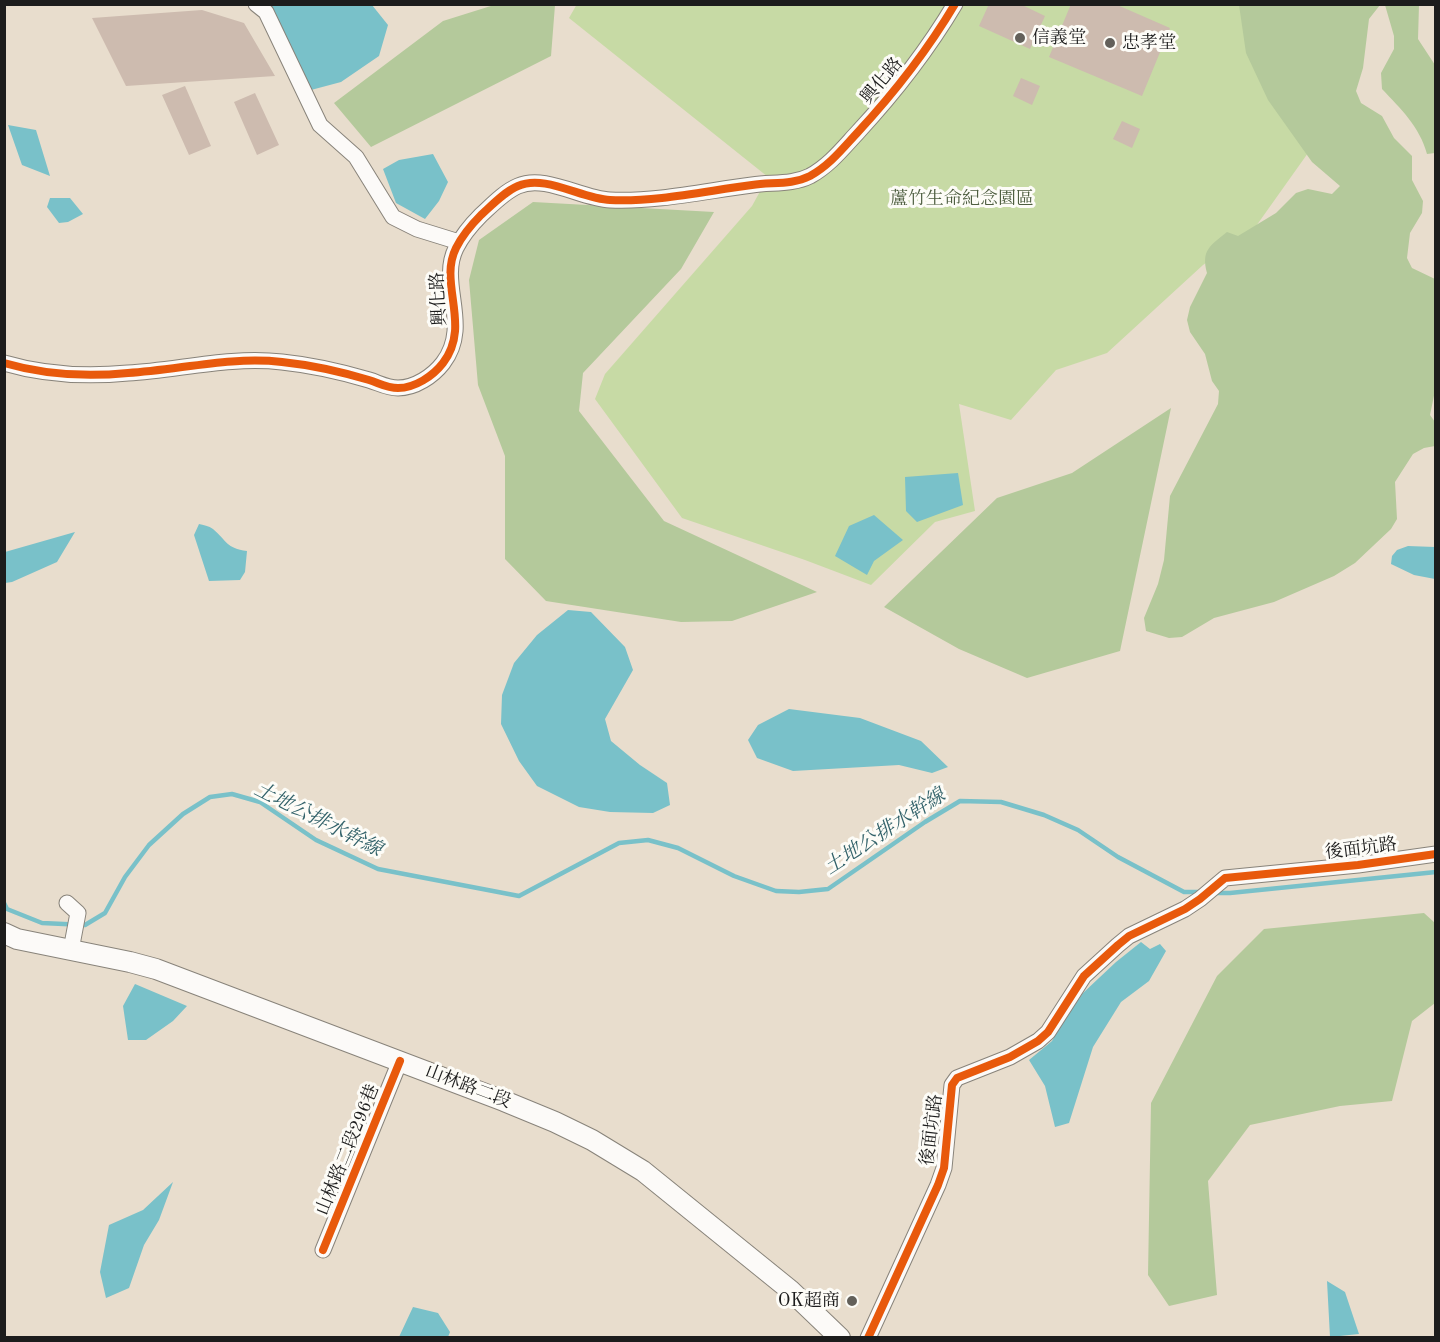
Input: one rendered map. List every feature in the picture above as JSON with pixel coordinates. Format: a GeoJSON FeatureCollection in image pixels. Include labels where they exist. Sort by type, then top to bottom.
{"type":"FeatureCollection","features":[{"type":"Feature","properties":{"kind":"main road","name":"山林路二段"},"geometry":{"type":"LineString","coordinates":[[4,933],[17,939],[72,944],[156,969],[555,1122],[618,1154],[643,1171],[781,1283],[840,1338]]}},
{"type":"Feature","properties":{"kind":"street"},"geometry":{"type":"LineString","coordinates":[[256,4],[266,12],[320,125],[356,157],[393,217],[417,229],[459,242]]}},
{"type":"Feature","properties":{"kind":"street","name":"興化路"},"geometry":{"type":"LineString","coordinates":[[4,363],[60,375],[128,374],[249,360],[311,367],[400,388],[421,382],[443,364],[455,342],[456,326],[451,266],[454,250],[471,226],[497,200],[517,186],[530,182],[551,184],[581,195],[608,200],[630,200],[670,197],[757,184],[793,183],[810,176],[831,163],[889,99],[914,68],[955,4]]}},
{"type":"Feature","properties":{"kind":"street","name":"後面坑路"},"geometry":{"type":"LineString","coordinates":[[868,1338],[944,1168],[952,1085],[957,1078],[1010,1057],[1038,1041],[1048,1032],[1084,976],[1118,945],[1129,936],[1200,899],[1225,878],[1358,865],[1436,854]]}},
{"type":"Feature","properties":{"kind":"street"},"geometry":{"type":"LineString","coordinates":[[67,903],[78,913],[72,944]]}},
{"type":"Feature","properties":{"kind":"street","name":"山林路二段296巷"},"geometry":{"type":"LineString","coordinates":[[323,1250],[400,1061]]}},
{"type":"Feature","properties":{"kind":"green space","name":"蘆竹生命紀念園區"},"geometry":{"type":"Polygon","coordinates":[[[577,4],[1251,5],[1308,153],[1254,229],[1203,265],[1107,353],[1056,370],[1011,420],[959,404],[975,511],[935,522],[871,585],[682,518],[595,399],[605,374],[752,206],[768,177],[569,18],[577,4]]]}},
{"type":"Feature","properties":{"kind":"green space"},"geometry":{"type":"Polygon","coordinates":[[[494,5],[555,5],[551,56],[371,147],[334,103],[443,21],[494,5]]]}},
{"type":"Feature","properties":{"kind":"green space"},"geometry":{"type":"Polygon","coordinates":[[[1239,5],[1380,5],[1369,19],[1363,68],[1356,91],[1361,103],[1382,116],[1394,138],[1412,156],[1412,180],[1423,201],[1422,213],[1410,233],[1407,258],[1412,268],[1435,279],[1436,386],[1430,415],[1435,422],[1435,446],[1424,448],[1413,454],[1395,482],[1397,519],[1391,529],[1355,563],[1334,576],[1274,602],[1214,618],[1182,637],[1169,638],[1146,631],[1144,618],[1158,584],[1164,560],[1170,496],[1218,404],[1219,391],[1212,381],[1205,354],[1190,332],[1187,320],[1190,307],[1207,273],[1206,254],[1208,249],[1227,232],[1238,236],[1276,213],[1296,193],[1308,189],[1332,194],[1340,186],[1312,162],[1268,100],[1246,53],[1239,5]]]}},
{"type":"Feature","properties":{"kind":"green space"},"geometry":{"type":"Polygon","coordinates":[[[1385,5],[1419,5],[1418,39],[1435,65],[1435,153],[1427,154],[1420,135],[1382,89],[1381,73],[1394,49],[1394,36],[1385,5]]]}},
{"type":"Feature","properties":{"kind":"green space"},"geometry":{"type":"Polygon","coordinates":[[[533,202],[714,212],[681,269],[583,373],[579,411],[664,521],[817,592],[732,621],[681,622],[546,601],[505,559],[505,456],[478,385],[469,280],[479,240],[533,202]]]}},
{"type":"Feature","properties":{"kind":"green space"},"geometry":{"type":"Polygon","coordinates":[[[1171,408],[1120,651],[1027,678],[959,649],[884,607],[997,498],[1072,473],[1171,408]]]}},
{"type":"Feature","properties":{"kind":"green space"},"geometry":{"type":"Polygon","coordinates":[[[1424,913],[1435,923],[1435,1003],[1412,1021],[1392,1101],[1340,1106],[1250,1125],[1208,1181],[1217,1295],[1169,1306],[1148,1275],[1151,1103],[1217,976],[1264,929],[1424,913]]]}},
{"type":"Feature","properties":{"kind":"water"},"geometry":{"type":"Polygon","coordinates":[[[270,5],[372,5],[388,25],[379,56],[341,82],[311,90],[270,5]]]}},
{"type":"Feature","properties":{"kind":"water"},"geometry":{"type":"Polygon","coordinates":[[[8,125],[36,130],[50,176],[22,165],[8,125]]]}},
{"type":"Feature","properties":{"kind":"water"},"geometry":{"type":"Polygon","coordinates":[[[433,154],[448,182],[439,201],[425,219],[396,203],[383,169],[399,160],[433,154]]]}},
{"type":"Feature","properties":{"kind":"water"},"geometry":{"type":"Polygon","coordinates":[[[50,198],[70,198],[83,214],[68,222],[59,223],[47,207],[50,198]]]}},
{"type":"Feature","properties":{"kind":"water"},"geometry":{"type":"Polygon","coordinates":[[[958,473],[963,505],[917,522],[906,511],[905,477],[958,473]]]}},
{"type":"Feature","properties":{"kind":"water"},"geometry":{"type":"Polygon","coordinates":[[[874,515],[903,540],[874,561],[867,575],[835,556],[849,526],[874,515]]]}},
{"type":"Feature","properties":{"kind":"water"},"geometry":{"type":"Polygon","coordinates":[[[199,524],[213,529],[231,546],[247,551],[245,572],[240,580],[209,581],[194,535],[199,524]]]}},
{"type":"Feature","properties":{"kind":"water"},"geometry":{"type":"Polygon","coordinates":[[[75,532],[57,562],[5,583],[5,552],[75,532]]]}},
{"type":"Feature","properties":{"kind":"water"},"geometry":{"type":"Polygon","coordinates":[[[1408,546],[1435,547],[1435,579],[1414,575],[1391,564],[1392,556],[1397,550],[1408,546]]]}},
{"type":"Feature","properties":{"kind":"water"},"geometry":{"type":"Polygon","coordinates":[[[568,610],[591,612],[625,647],[633,670],[605,719],[611,741],[640,765],[667,783],[670,805],[653,813],[610,812],[579,807],[537,786],[519,761],[501,724],[502,695],[514,663],[537,635],[568,610]]]}},
{"type":"Feature","properties":{"kind":"water"},"geometry":{"type":"Polygon","coordinates":[[[789,709],[860,718],[921,741],[948,767],[932,773],[899,765],[793,771],[757,758],[748,740],[758,725],[789,709]]]}},
{"type":"Feature","properties":{"kind":"water"},"geometry":{"type":"Polygon","coordinates":[[[1141,942],[1150,949],[1160,944],[1166,951],[1149,981],[1121,1002],[1093,1047],[1069,1123],[1055,1127],[1045,1086],[1029,1060],[1052,1041],[1083,993],[1141,942]]]}},
{"type":"Feature","properties":{"kind":"water"},"geometry":{"type":"Polygon","coordinates":[[[135,984],[187,1006],[173,1021],[146,1040],[128,1040],[123,1006],[135,984]]]}},
{"type":"Feature","properties":{"kind":"water"},"geometry":{"type":"Polygon","coordinates":[[[173,1182],[159,1220],[144,1245],[129,1288],[106,1298],[100,1272],[109,1225],[143,1210],[173,1182]]]}},
{"type":"Feature","properties":{"kind":"water"},"geometry":{"type":"Polygon","coordinates":[[[1327,1281],[1345,1292],[1359,1334],[1330,1337],[1327,1281]]]}},
{"type":"Feature","properties":{"kind":"water"},"geometry":{"type":"Polygon","coordinates":[[[413,1307],[438,1313],[450,1332],[448,1337],[399,1337],[413,1307]]]}},
{"type":"Feature","properties":{"kind":"building","name":"信義堂"},"geometry":{"type":"Polygon","coordinates":[[[989,4],[1020,4],[1045,16],[1030,49],[979,26],[989,4]]]}},
{"type":"Feature","properties":{"kind":"building","name":"忠孝堂"},"geometry":{"type":"Polygon","coordinates":[[[1071,4],[1115,4],[1170,28],[1142,96],[1049,57],[1071,4]]]}},
{"type":"Feature","properties":{"kind":"building"},"geometry":{"type":"Polygon","coordinates":[[[202,10],[244,23],[275,76],[126,86],[92,18],[202,10]]]}},
{"type":"Feature","properties":{"kind":"building"},"geometry":{"type":"Polygon","coordinates":[[[1021,78],[1040,86],[1032,105],[1013,96],[1021,78]]]}},
{"type":"Feature","properties":{"kind":"building"},"geometry":{"type":"Polygon","coordinates":[[[185,86],[211,146],[189,155],[162,95],[185,86]]]}},
{"type":"Feature","properties":{"kind":"building"},"geometry":{"type":"Polygon","coordinates":[[[255,93],[279,145],[257,155],[234,102],[255,93]]]}},
{"type":"Feature","properties":{"kind":"building"},"geometry":{"type":"Polygon","coordinates":[[[1122,121],[1140,129],[1132,148],[1113,139],[1122,121]]]}},
{"type":"Feature","properties":{"kind":"waterway","name":"土地公排水幹線"},"geometry":{"type":"LineString","coordinates":[[4,903],[7,909],[42,923],[85,925],[105,913],[125,877],[149,845],[183,814],[210,797],[232,794],[260,802],[316,840],[378,869],[519,896],[619,843],[648,840],[678,848],[734,876],[776,891],[799,892],[828,889],[925,822],[960,801],[1001,802],[1044,815],[1078,830],[1118,857],[1184,892],[1200,892]]}},
{"type":"Feature","properties":{"kind":"waterway","name":"土地公排水幹線"},"geometry":{"type":"LineString","coordinates":[[1214,893],[1436,872]]}},
{"type":"Feature","properties":{"kind":"cycle path"},"geometry":{"type":"LineString","coordinates":[[4,363],[50,372],[97,375],[224,362],[263,361],[326,369],[390,387],[411,386],[434,372],[443,363],[451,349],[455,334],[455,319],[450,276],[451,262],[456,248],[474,223],[508,192],[518,186],[540,183],[599,199],[628,200],[681,196],[803,179],[824,167],[836,156],[885,102],[922,55],[955,4]]}},
{"type":"Feature","properties":{"kind":"cycle path"},"geometry":{"type":"LineString","coordinates":[[868,1338],[944,1168],[952,1085],[957,1078],[1010,1057],[1038,1041],[1048,1032],[1084,976],[1118,945],[1129,936],[1185,909],[1225,878],[1358,865],[1436,854]]}},
{"type":"Feature","properties":{"kind":"cycle path"},"geometry":{"type":"LineString","coordinates":[[323,1250],[400,1061]]}},
{"type":"Feature","properties":{"kind":"place","name":"信義堂"},"geometry":{"type":"Point","coordinates":[1020,38]}},
{"type":"Feature","properties":{"kind":"place","name":"忠孝堂"},"geometry":{"type":"Point","coordinates":[1110,43]}},
{"type":"Feature","properties":{"kind":"place","name":"OK超商"},"geometry":{"type":"Point","coordinates":[852,1301]}}]}
